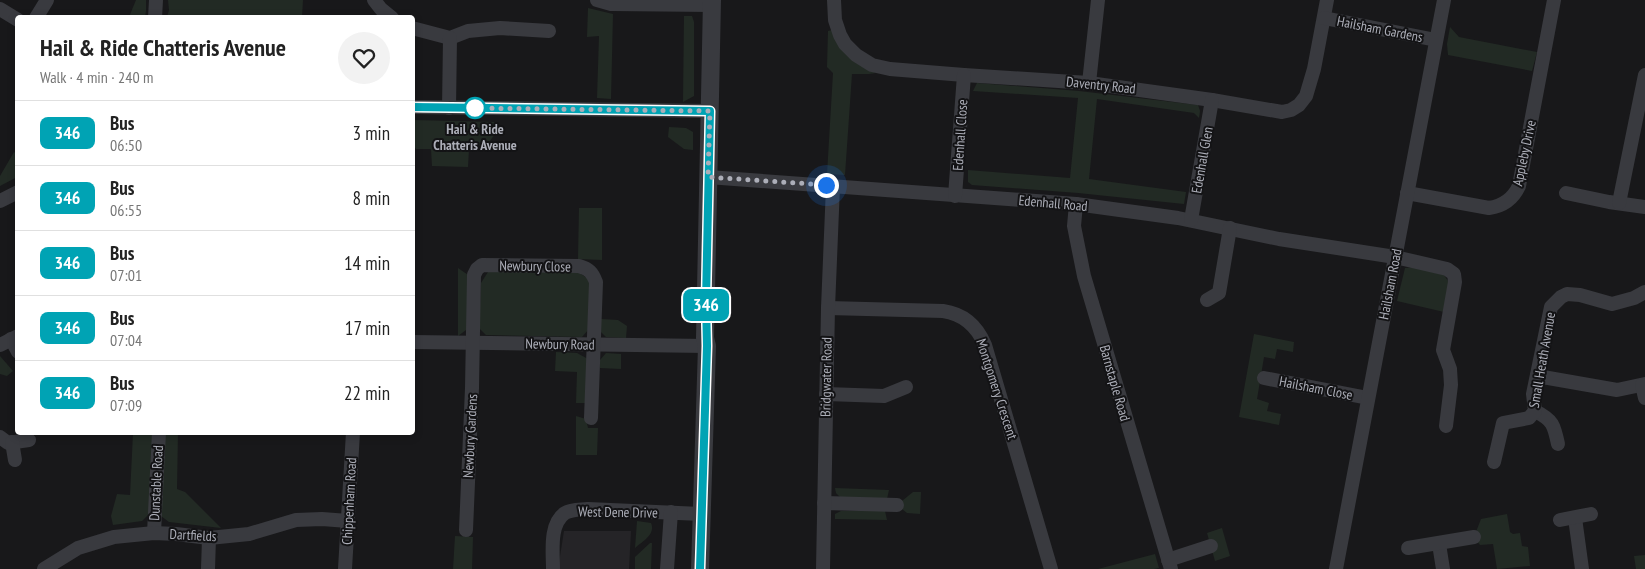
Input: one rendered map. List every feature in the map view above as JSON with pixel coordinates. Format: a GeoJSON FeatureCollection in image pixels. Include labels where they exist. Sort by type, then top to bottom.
{"type":"FeatureCollection","features":[{"type":"Feature","properties":{"kind":"street"},"geometry":{"type":"LineString","coordinates":[[38,15],[47,0]]}},
{"type":"Feature","properties":{"kind":"street"},"geometry":{"type":"LineString","coordinates":[[155,15],[156,0]]}},
{"type":"Feature","properties":{"kind":"street"},"geometry":{"type":"LineString","coordinates":[[374,0],[388,15]]}},
{"type":"Feature","properties":{"kind":"street"},"geometry":{"type":"LineString","coordinates":[[597,0],[611,4],[712,3],[707,346],[700,569]]}},
{"type":"Feature","properties":{"kind":"street","name":"Daventry Road"},"geometry":{"type":"LineString","coordinates":[[834,0],[835,20],[845,44],[856,55],[872,65],[964,75],[1089,83],[1282,112],[1291,110],[1299,105],[1306,96],[1327,0]]}},
{"type":"Feature","properties":{"kind":"street"},"geometry":{"type":"LineString","coordinates":[[1089,83],[1098,0]]}},
{"type":"Feature","properties":{"kind":"street","name":"Hailsham Road"},"geometry":{"type":"LineString","coordinates":[[1336,569],[1444,0]]}},
{"type":"Feature","properties":{"kind":"street","name":"Appleby Drive"},"geometry":{"type":"LineString","coordinates":[[1407,193],[1489,208],[1499,206],[1515,194],[1519,186],[1554,0]]}},
{"type":"Feature","properties":{"kind":"street"},"geometry":{"type":"LineString","coordinates":[[0,9],[15,18]]}},
{"type":"Feature","properties":{"kind":"street","name":"Hailsham Gardens"},"geometry":{"type":"LineString","coordinates":[[1324,18],[1436,40]]}},
{"type":"Feature","properties":{"kind":"street"},"geometry":{"type":"LineString","coordinates":[[415,29],[450,38],[468,31],[500,28],[548,30]]}},
{"type":"Feature","properties":{"kind":"street"},"geometry":{"type":"LineString","coordinates":[[449,108],[450,38]]}},
{"type":"Feature","properties":{"kind":"street","name":"Edenhall Close"},"geometry":{"type":"LineString","coordinates":[[955,196],[964,75]]}},
{"type":"Feature","properties":{"kind":"street"},"geometry":{"type":"LineString","coordinates":[[1619,204],[1645,75]]}},
{"type":"Feature","properties":{"kind":"street","name":"Edenhall Glen"},"geometry":{"type":"LineString","coordinates":[[1191,220],[1212,100]]}},
{"type":"Feature","properties":{"kind":"street"},"geometry":{"type":"LineString","coordinates":[[415,107],[710,111]]}},
{"type":"Feature","properties":{"kind":"street","name":"Edenhall Road"},"geometry":{"type":"LineString","coordinates":[[708,177],[1076,204],[1191,220],[1279,239],[1395,257],[1447,268],[1451,270],[1455,278],[1443,350],[1450,369],[1451,385],[1446,426]]}},
{"type":"Feature","properties":{"kind":"street","name":"Bridgwater Road"},"geometry":{"type":"LineString","coordinates":[[823,569],[828,308],[833,186]]}},
{"type":"Feature","properties":{"kind":"street"},"geometry":{"type":"LineString","coordinates":[[0,200],[15,193]]}},
{"type":"Feature","properties":{"kind":"street"},"geometry":{"type":"LineString","coordinates":[[1566,193],[1619,204],[1645,207],[1645,211]]}},
{"type":"Feature","properties":{"kind":"street","name":"Barnstaple Road"},"geometry":{"type":"LineString","coordinates":[[1076,204],[1074,226],[1084,276],[1169,564],[1211,546]]}},
{"type":"Feature","properties":{"kind":"street"},"geometry":{"type":"LineString","coordinates":[[1207,300],[1219,293],[1230,228]]}},
{"type":"Feature","properties":{"kind":"street","name":"Newbury Close"},"geometry":{"type":"LineString","coordinates":[[474,342],[474,275],[482,265],[580,266],[593,273],[596,282],[594,345]]}},
{"type":"Feature","properties":{"kind":"street","name":"Small Heath Avenue"},"geometry":{"type":"LineString","coordinates":[[1494,462],[1503,424],[1529,418],[1535,411],[1533,394],[1551,307],[1567,294],[1612,304],[1634,298],[1645,292]]}},
{"type":"Feature","properties":{"kind":"street","name":"Montgomery Crescent"},"geometry":{"type":"LineString","coordinates":[[828,308],[943,311],[956,314],[973,325],[985,345],[1051,569]]}},
{"type":"Feature","properties":{"kind":"street","name":"Newbury Road"},"geometry":{"type":"LineString","coordinates":[[415,342],[707,346]]}},
{"type":"Feature","properties":{"kind":"street","name":"Newbury Gardens"},"geometry":{"type":"LineString","coordinates":[[466,530],[474,342]]}},
{"type":"Feature","properties":{"kind":"street"},"geometry":{"type":"LineString","coordinates":[[591,418],[594,345]]}},
{"type":"Feature","properties":{"kind":"street"},"geometry":{"type":"LineString","coordinates":[[1538,376],[1617,390],[1644,389]]}},
{"type":"Feature","properties":{"kind":"street","name":"Hailsham Close"},"geometry":{"type":"LineString","coordinates":[[1264,378],[1368,398]]}},
{"type":"Feature","properties":{"kind":"street"},"geometry":{"type":"LineString","coordinates":[[826,394],[884,396],[906,387]]}},
{"type":"Feature","properties":{"kind":"street"},"geometry":{"type":"LineString","coordinates":[[1535,411],[1545,416],[1555,427],[1558,444]]}},
{"type":"Feature","properties":{"kind":"street","name":"Dunstable Road"},"geometry":{"type":"LineString","coordinates":[[154,533],[159,435]]}},
{"type":"Feature","properties":{"kind":"street","name":"Chippenham Road"},"geometry":{"type":"LineString","coordinates":[[345,569],[353,435]]}},
{"type":"Feature","properties":{"kind":"street"},"geometry":{"type":"LineString","coordinates":[[15,460],[6,440],[29,440]]}},
{"type":"Feature","properties":{"kind":"street"},"geometry":{"type":"LineString","coordinates":[[824,503],[897,505]]}},
{"type":"Feature","properties":{"kind":"street","name":"West Dene Drive"},"geometry":{"type":"LineString","coordinates":[[553,569],[554,530],[559,520],[566,513],[588,509],[701,514]]}},
{"type":"Feature","properties":{"kind":"street"},"geometry":{"type":"LineString","coordinates":[[667,569],[671,512]]}},
{"type":"Feature","properties":{"kind":"street"},"geometry":{"type":"LineString","coordinates":[[1560,520],[1591,514]]}},
{"type":"Feature","properties":{"kind":"street"},"geometry":{"type":"LineString","coordinates":[[1575,518],[1582,569]]}},
{"type":"Feature","properties":{"kind":"street","name":"Dartfields"},"geometry":{"type":"LineString","coordinates":[[44,569],[78,548],[114,537],[154,533],[209,538],[249,534],[296,520],[348,521]]}},
{"type":"Feature","properties":{"kind":"street"},"geometry":{"type":"LineString","coordinates":[[1408,548],[1474,537]]}},
{"type":"Feature","properties":{"kind":"street"},"geometry":{"type":"LineString","coordinates":[[208,569],[209,538]]}},
{"type":"Feature","properties":{"kind":"street"},"geometry":{"type":"LineString","coordinates":[[1439,544],[1443,569]]}},
{"type":"Feature","properties":{"kind":"shaded area"},"geometry":{"type":"Polygon","coordinates":[[[136,0],[146,0],[145,15],[130,15],[136,0]]]}},
{"type":"Feature","properties":{"kind":"shaded area"},"geometry":{"type":"Polygon","coordinates":[[[168,0],[303,0],[302,15],[168,15],[168,0]]]}},
{"type":"Feature","properties":{"kind":"shaded area"},"geometry":{"type":"Polygon","coordinates":[[[588,8],[613,14],[611,99],[597,98],[599,36],[587,37],[588,8]]]}},
{"type":"Feature","properties":{"kind":"shaded area"},"geometry":{"type":"Polygon","coordinates":[[[684,16],[692,16],[694,22],[694,96],[683,102],[684,16]]]}},
{"type":"Feature","properties":{"kind":"shaded area"},"geometry":{"type":"Polygon","coordinates":[[[1450,27],[1459,37],[1537,52],[1532,71],[1448,55],[1447,44],[1450,27]]]}},
{"type":"Feature","properties":{"kind":"shaded area"},"geometry":{"type":"Polygon","coordinates":[[[832,30],[848,57],[876,73],[852,74],[845,175],[827,174],[833,73],[827,67],[828,31],[832,30]]]}},
{"type":"Feature","properties":{"kind":"shaded area"},"geometry":{"type":"Polygon","coordinates":[[[977,83],[1079,91],[1198,105],[1200,111],[1199,118],[1194,113],[1097,99],[1089,179],[1186,192],[1184,204],[972,185],[968,182],[968,170],[1070,178],[1078,98],[973,91],[977,83]]]}},
{"type":"Feature","properties":{"kind":"shaded area"},"geometry":{"type":"Polygon","coordinates":[[[415,120],[495,122],[495,134],[484,149],[469,149],[468,167],[432,166],[431,149],[416,149],[415,120]]]}},
{"type":"Feature","properties":{"kind":"shaded area"},"geometry":{"type":"Polygon","coordinates":[[[669,127],[686,128],[693,132],[693,150],[684,149],[668,137],[669,127]]]}},
{"type":"Feature","properties":{"kind":"shaded area"},"geometry":{"type":"Polygon","coordinates":[[[14,152],[15,178],[0,186],[0,176],[14,152]]]}},
{"type":"Feature","properties":{"kind":"shaded area"},"geometry":{"type":"Polygon","coordinates":[[[579,208],[602,208],[602,260],[578,259],[579,208]]]}},
{"type":"Feature","properties":{"kind":"shaded area"},"geometry":{"type":"Polygon","coordinates":[[[1417,267],[1444,275],[1450,284],[1444,312],[1397,301],[1405,268],[1417,267]]]}},
{"type":"Feature","properties":{"kind":"shaded area"},"geometry":{"type":"Polygon","coordinates":[[[458,268],[471,277],[470,327],[458,336],[458,268]]]}},
{"type":"Feature","properties":{"kind":"shaded area"},"geometry":{"type":"Polygon","coordinates":[[[488,272],[578,272],[587,278],[590,285],[589,329],[582,337],[486,335],[479,328],[481,283],[488,272]]]}},
{"type":"Feature","properties":{"kind":"shaded area"},"geometry":{"type":"Polygon","coordinates":[[[601,319],[618,320],[627,326],[626,338],[606,337],[601,332],[601,319]]]}},
{"type":"Feature","properties":{"kind":"shaded area"},"geometry":{"type":"Polygon","coordinates":[[[1254,334],[1294,342],[1293,352],[1277,349],[1275,359],[1264,357],[1257,399],[1269,403],[1267,411],[1281,414],[1279,425],[1239,417],[1254,334]]]}},
{"type":"Feature","properties":{"kind":"shaded area"},"geometry":{"type":"Polygon","coordinates":[[[556,352],[577,353],[588,359],[587,403],[576,403],[577,372],[555,371],[556,352]]]}},
{"type":"Feature","properties":{"kind":"shaded area"},"geometry":{"type":"Polygon","coordinates":[[[606,353],[621,354],[621,369],[600,368],[600,360],[606,353]]]}},
{"type":"Feature","properties":{"kind":"shaded area"},"geometry":{"type":"Polygon","coordinates":[[[0,356],[13,371],[7,376],[0,374],[0,356]]]}},
{"type":"Feature","properties":{"kind":"shaded area"},"geometry":{"type":"Polygon","coordinates":[[[576,416],[586,419],[588,428],[598,428],[597,455],[576,455],[576,416]]]}},
{"type":"Feature","properties":{"kind":"shaded area"},"geometry":{"type":"Polygon","coordinates":[[[133,435],[153,435],[150,513],[142,521],[113,525],[111,516],[117,494],[130,495],[133,435]]]}},
{"type":"Feature","properties":{"kind":"shaded area"},"geometry":{"type":"Polygon","coordinates":[[[164,435],[178,435],[177,489],[185,492],[221,528],[169,522],[161,516],[164,435]]]}},
{"type":"Feature","properties":{"kind":"shaded area"},"geometry":{"type":"Polygon","coordinates":[[[835,488],[889,490],[887,499],[842,499],[836,493],[835,488]]]}},
{"type":"Feature","properties":{"kind":"shaded area"},"geometry":{"type":"Polygon","coordinates":[[[913,492],[921,492],[920,514],[907,513],[897,505],[913,492]]]}},
{"type":"Feature","properties":{"kind":"shaded area"},"geometry":{"type":"Polygon","coordinates":[[[841,511],[885,511],[887,520],[835,519],[835,514],[841,511]]]}},
{"type":"Feature","properties":{"kind":"shaded area"},"geometry":{"type":"Polygon","coordinates":[[[1507,514],[1510,532],[1513,534],[1520,533],[1522,546],[1528,547],[1530,566],[1497,569],[1493,544],[1480,545],[1474,537],[1481,519],[1507,514]]]}},
{"type":"Feature","properties":{"kind":"shaded area"},"geometry":{"type":"Polygon","coordinates":[[[637,521],[651,523],[652,531],[635,548],[637,521]]]}},
{"type":"Feature","properties":{"kind":"shaded area"},"geometry":{"type":"Polygon","coordinates":[[[1222,528],[1230,556],[1215,561],[1207,533],[1222,528]]]}},
{"type":"Feature","properties":{"kind":"shaded area"},"geometry":{"type":"Polygon","coordinates":[[[564,531],[631,531],[629,569],[558,569],[564,531]]]}},
{"type":"Feature","properties":{"kind":"shaded area"},"geometry":{"type":"Polygon","coordinates":[[[455,536],[473,537],[472,569],[453,569],[455,536]]]}},
{"type":"Feature","properties":{"kind":"shaded area"},"geometry":{"type":"Polygon","coordinates":[[[652,543],[651,569],[635,569],[635,557],[652,543]]]}},
{"type":"Feature","properties":{"kind":"shaded area"},"geometry":{"type":"Polygon","coordinates":[[[1155,554],[1159,568],[1098,569],[1155,554]]]}},
{"type":"Feature","properties":{"kind":"shaded area"},"geometry":{"type":"Polygon","coordinates":[[[1645,555],[1645,569],[1636,569],[1634,556],[1645,555]]]}},
{"type":"Feature","properties":{"kind":"bus line","name":"346"},"geometry":{"type":"LineString","coordinates":[[415,107],[710,111],[706,302],[707,346],[700,569]]}},
{"type":"Feature","properties":{"kind":"place","name":"Hail & Ride Chatteris Avenue"},"geometry":{"type":"Point","coordinates":[475,108]}},
{"type":"Feature","properties":{"kind":"route"},"geometry":{"type":"LineString","coordinates":[[475,108],[470,108],[710,111],[708,177],[826,185]]}}]}
